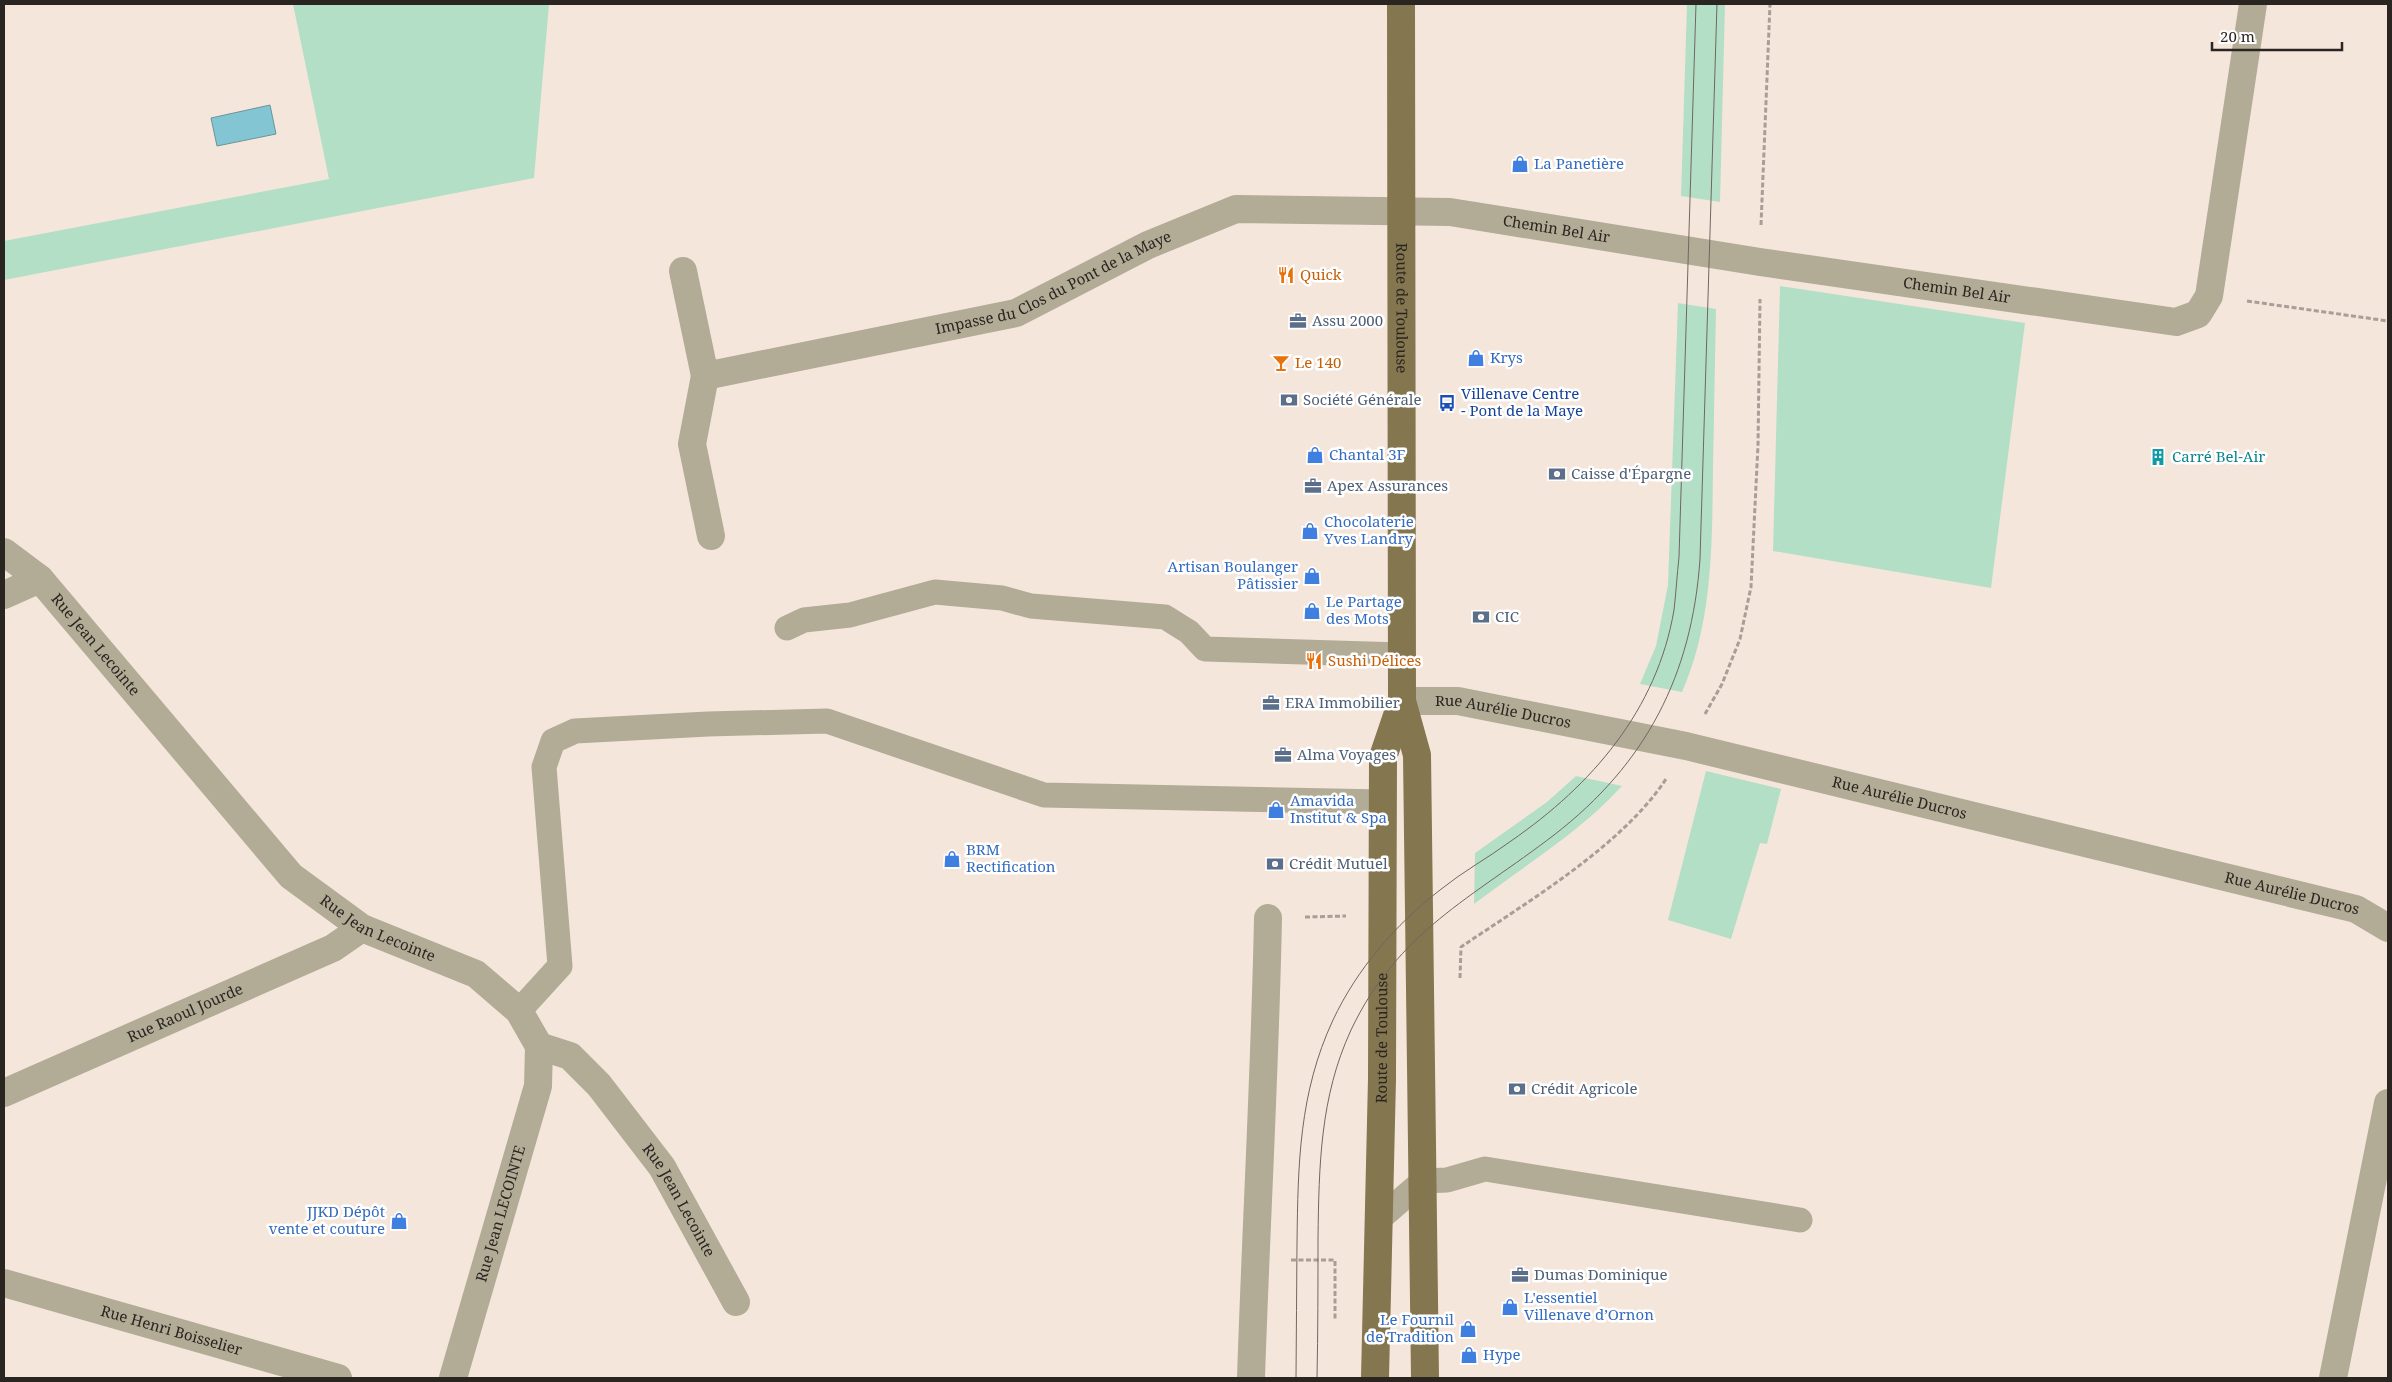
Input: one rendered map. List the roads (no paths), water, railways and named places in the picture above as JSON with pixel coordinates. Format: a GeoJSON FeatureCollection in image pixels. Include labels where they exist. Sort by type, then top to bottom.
{"type":"FeatureCollection","features":[{"type":"Feature","properties":{"kind":"main road","name":"Route de Toulouse"},"geometry":{"type":"LineString","coordinates":[[1401,4],[1402,701],[1417,754],[1425,1378]]}},
{"type":"Feature","properties":{"kind":"main road","name":"Route de Toulouse"},"geometry":{"type":"LineString","coordinates":[[1375,1378],[1382,1070],[1383,757],[1402,701]]}},
{"type":"Feature","properties":{"kind":"street","name":"Chemin Bel Air"},"geometry":{"type":"LineString","coordinates":[[1400,211],[1450,212],[1760,262],[2176,322],[2198,314],[2209,296],[2253,4]]}},
{"type":"Feature","properties":{"kind":"street","name":"Impasse du Clos du Pont de la Maye"},"geometry":{"type":"LineString","coordinates":[[705,376],[1016,313],[1148,245],[1236,209],[1400,211]]}},
{"type":"Feature","properties":{"kind":"street"},"geometry":{"type":"LineString","coordinates":[[683,271],[705,376],[692,444],[711,536]]}},
{"type":"Feature","properties":{"kind":"street","name":"Rue Jean Lecointe"},"geometry":{"type":"LineString","coordinates":[[4,552],[40,579],[292,876],[362,928],[476,974],[518,1011],[539,1046],[570,1056],[599,1085],[662,1167],[736,1302]]}},
{"type":"Feature","properties":{"kind":"street"},"geometry":{"type":"LineString","coordinates":[[4,595],[40,579]]}},
{"type":"Feature","properties":{"kind":"street","name":"Rue Aurélie Ducros"},"geometry":{"type":"LineString","coordinates":[[1402,701],[1458,701],[1686,746],[2356,909],[2388,928]]}},
{"type":"Feature","properties":{"kind":"street"},"geometry":{"type":"LineString","coordinates":[[1251,1378],[1264,1080],[1268,918]]}},
{"type":"Feature","properties":{"kind":"street","name":"Rue Raoul Jourde"},"geometry":{"type":"LineString","coordinates":[[4,1093],[334,948],[362,928]]}},
{"type":"Feature","properties":{"kind":"street","name":"Rue Jean LECOINTE"},"geometry":{"type":"LineString","coordinates":[[453,1378],[538,1086],[539,1046]]}},
{"type":"Feature","properties":{"kind":"street"},"geometry":{"type":"LineString","coordinates":[[2333,1378],[2388,1103]]}},
{"type":"Feature","properties":{"kind":"street","name":"Rue Henri Boisselier"},"geometry":{"type":"LineString","coordinates":[[4,1283],[338,1378]]}},
{"type":"Feature","properties":{"kind":"lane"},"geometry":{"type":"LineString","coordinates":[[787,628],[804,620],[850,615],[935,592],[1002,598],[1031,606],[1165,617],[1189,632],[1205,649],[1402,655]]}},
{"type":"Feature","properties":{"kind":"lane"},"geometry":{"type":"LineString","coordinates":[[518,1011],[560,966],[544,767],[553,741],[575,731],[827,720],[1044,795],[1383,802]]}},
{"type":"Feature","properties":{"kind":"lane"},"geometry":{"type":"LineString","coordinates":[[1378,1220],[1423,1181],[1447,1180],[1486,1169],[1800,1220]]}},
{"type":"Feature","properties":{"kind":"water"},"geometry":{"type":"Polygon","coordinates":[[[270,105],[276,134],[217,146],[211,118],[270,105]]]}},
{"type":"Feature","properties":{"kind":"tram line"},"geometry":{"type":"LineString","coordinates":[[1296,1378],[1297,1214],[1300,1157],[1307,1102],[1313,1075],[1333,1020],[1366,966],[1408,918],[1448,883],[1541,819],[1594,770],[1636,712],[1653,680],[1665,646],[1674,610],[1679,557],[1696,4]]}},
{"type":"Feature","properties":{"kind":"tram line"},"geometry":{"type":"LineString","coordinates":[[1317,1378],[1318,1211],[1323,1132],[1333,1081],[1351,1030],[1370,996],[1391,967],[1414,941],[1466,898],[1554,835],[1586,808],[1614,778],[1639,747],[1658,714],[1675,679],[1687,641],[1695,601],[1700,559],[1717,4]]}},
{"type":"Feature","properties":{"kind":"place","name":"La Panetière"},"geometry":{"type":"Point","coordinates":[1520,164]}},
{"type":"Feature","properties":{"kind":"place","name":"Quick"},"geometry":{"type":"Point","coordinates":[1286,275]}},
{"type":"Feature","properties":{"kind":"place","name":"Assu 2000"},"geometry":{"type":"Point","coordinates":[1298,321]}},
{"type":"Feature","properties":{"kind":"place","name":"Krys"},"geometry":{"type":"Point","coordinates":[1476,358]}},
{"type":"Feature","properties":{"kind":"place","name":"Le 140"},"geometry":{"type":"Point","coordinates":[1281,363]}},
{"type":"Feature","properties":{"kind":"place","name":"Société Générale"},"geometry":{"type":"Point","coordinates":[1289,400]}},
{"type":"Feature","properties":{"kind":"place","name":"Villenave Centre - Pont de la Maye"},"geometry":{"type":"Point","coordinates":[1447,403]}},
{"type":"Feature","properties":{"kind":"place","name":"Chantal 3F"},"geometry":{"type":"Point","coordinates":[1315,455]}},
{"type":"Feature","properties":{"kind":"place","name":"Carré Bel-Air"},"geometry":{"type":"Point","coordinates":[2158,457]}},
{"type":"Feature","properties":{"kind":"place","name":"Caisse d'Épargne"},"geometry":{"type":"Point","coordinates":[1557,474]}},
{"type":"Feature","properties":{"kind":"place","name":"Apex Assurances"},"geometry":{"type":"Point","coordinates":[1313,486]}},
{"type":"Feature","properties":{"kind":"place","name":"Chocolaterie Yves Landry"},"geometry":{"type":"Point","coordinates":[1310,531]}},
{"type":"Feature","properties":{"kind":"place","name":"Artisan Boulanger Pâtissier"},"geometry":{"type":"Point","coordinates":[1312,576]}},
{"type":"Feature","properties":{"kind":"place","name":"Le Partage des Mots"},"geometry":{"type":"Point","coordinates":[1312,611]}},
{"type":"Feature","properties":{"kind":"place","name":"CIC"},"geometry":{"type":"Point","coordinates":[1481,617]}},
{"type":"Feature","properties":{"kind":"place","name":"Sushi Délices"},"geometry":{"type":"Point","coordinates":[1314,661]}},
{"type":"Feature","properties":{"kind":"place","name":"ERA Immobilier"},"geometry":{"type":"Point","coordinates":[1271,703]}},
{"type":"Feature","properties":{"kind":"place","name":"Alma Voyages"},"geometry":{"type":"Point","coordinates":[1283,755]}},
{"type":"Feature","properties":{"kind":"place","name":"Amavida Institut & Spa"},"geometry":{"type":"Point","coordinates":[1276,810]}},
{"type":"Feature","properties":{"kind":"place","name":"BRM Rectification"},"geometry":{"type":"Point","coordinates":[952,859]}},
{"type":"Feature","properties":{"kind":"place","name":"Crédit Mutuel"},"geometry":{"type":"Point","coordinates":[1275,864]}},
{"type":"Feature","properties":{"kind":"place","name":"Crédit Agricole"},"geometry":{"type":"Point","coordinates":[1517,1089]}},
{"type":"Feature","properties":{"kind":"place","name":"JJKD Dépôt vente et couture"},"geometry":{"type":"Point","coordinates":[399,1221]}},
{"type":"Feature","properties":{"kind":"place","name":"Dumas Dominique"},"geometry":{"type":"Point","coordinates":[1520,1275]}},
{"type":"Feature","properties":{"kind":"place","name":"L'essentiel Villenave d’Ornon"},"geometry":{"type":"Point","coordinates":[1510,1307]}},
{"type":"Feature","properties":{"kind":"place","name":"Le Fournil de Tradition"},"geometry":{"type":"Point","coordinates":[1468,1329]}},
{"type":"Feature","properties":{"kind":"place","name":"Hype"},"geometry":{"type":"Point","coordinates":[1469,1355]}}]}
